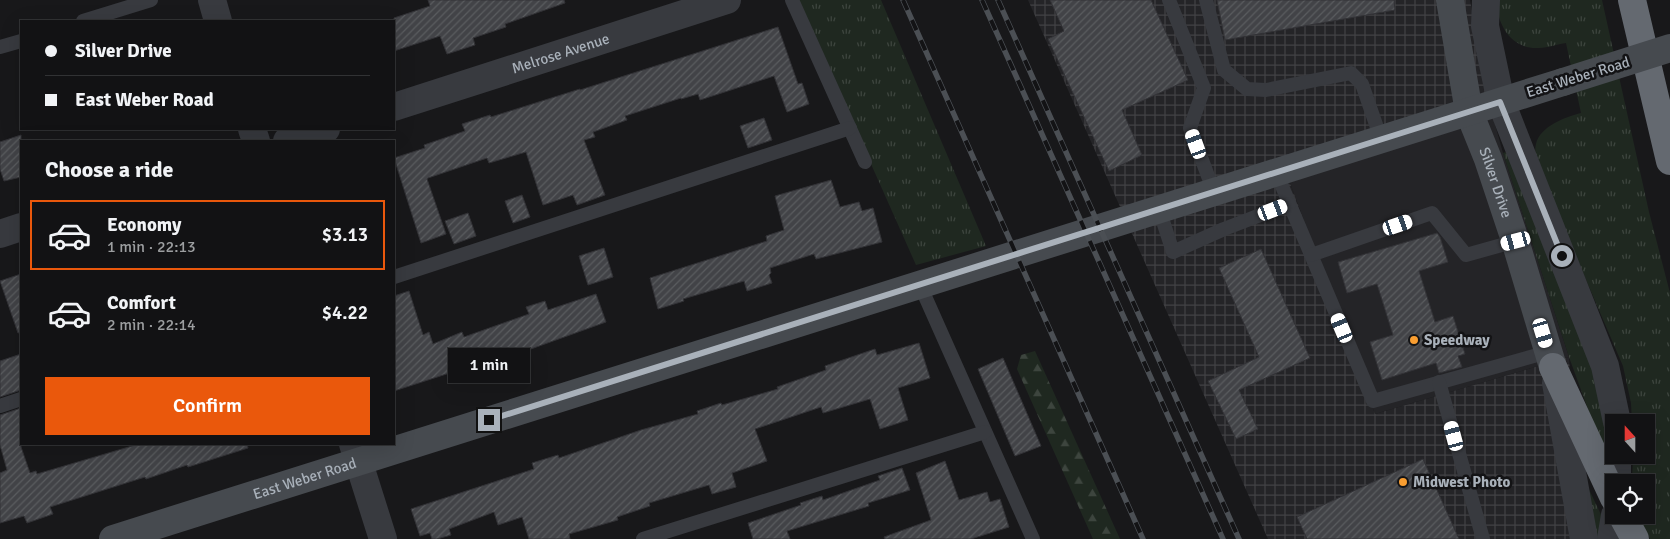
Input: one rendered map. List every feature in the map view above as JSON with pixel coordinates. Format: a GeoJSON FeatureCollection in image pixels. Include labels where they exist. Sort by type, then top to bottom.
{"type":"FeatureCollection","features":[{"type":"Feature","properties":{"kind":"highway"},"geometry":{"type":"LineString","coordinates":[[1632,0],[1670,161]]}},
{"type":"Feature","properties":{"kind":"highway"},"geometry":{"type":"LineString","coordinates":[[1551,360],[1605,478]]}},
{"type":"Feature","properties":{"kind":"highway"},"geometry":{"type":"LineString","coordinates":[[1627,524],[1635,539]]}},
{"type":"Feature","properties":{"kind":"street"},"geometry":{"type":"LineString","coordinates":[[212,0],[218,20]]}},
{"type":"Feature","properties":{"kind":"street","name":"Melrose Avenue"},"geometry":{"type":"LineString","coordinates":[[395,107],[727,0]]}},
{"type":"Feature","properties":{"kind":"street","name":"Silver Drive"},"geometry":{"type":"LineString","coordinates":[[1450,0],[1469,112],[1516,241],[1551,360],[1584,539]]}},
{"type":"Feature","properties":{"kind":"street"},"geometry":{"type":"LineString","coordinates":[[1486,0],[1485,26],[1500,102],[1605,366],[1614,414]]}},
{"type":"Feature","properties":{"kind":"street","name":"East Weber Road"},"geometry":{"type":"LineString","coordinates":[[395,441],[920,285],[1670,48]]}},
{"type":"Feature","properties":{"kind":"street"},"geometry":{"type":"LineString","coordinates":[[290,140],[323,130]]}},
{"type":"Feature","properties":{"kind":"street"},"geometry":{"type":"LineString","coordinates":[[0,234],[20,227]]}},
{"type":"Feature","properties":{"kind":"street","name":"East Weber Road"},"geometry":{"type":"LineString","coordinates":[[113,539],[383,445]]}},
{"type":"Feature","properties":{"kind":"street"},"geometry":{"type":"LineString","coordinates":[[356,453],[383,539]]}},
{"type":"Feature","properties":{"kind":"street"},"geometry":{"type":"LineString","coordinates":[[1611,539],[1614,524]]}},
{"type":"Feature","properties":{"kind":"lane"},"geometry":{"type":"LineString","coordinates":[[86,20],[151,0]]}},
{"type":"Feature","properties":{"kind":"lane"},"geometry":{"type":"LineString","coordinates":[[792,0],[865,162]]}},
{"type":"Feature","properties":{"kind":"lane"},"geometry":{"type":"LineString","coordinates":[[1169,0],[1204,88],[1190,128],[1214,192]]}},
{"type":"Feature","properties":{"kind":"lane"},"geometry":{"type":"LineString","coordinates":[[1206,0],[1224,70],[1247,89],[1266,90],[1351,72],[1362,84],[1381,140]]}},
{"type":"Feature","properties":{"kind":"lane"},"geometry":{"type":"LineString","coordinates":[[0,47],[20,40]]}},
{"type":"Feature","properties":{"kind":"lane"},"geometry":{"type":"LineString","coordinates":[[395,277],[850,128]]}},
{"type":"Feature","properties":{"kind":"lane"},"geometry":{"type":"LineString","coordinates":[[1276,172],[1373,401],[1439,382],[1551,360]]}},
{"type":"Feature","properties":{"kind":"lane"},"geometry":{"type":"LineString","coordinates":[[1159,210],[1173,252],[1224,229],[1289,204]]}},
{"type":"Feature","properties":{"kind":"lane"},"geometry":{"type":"LineString","coordinates":[[1311,255],[1432,213],[1466,255],[1516,241]]}},
{"type":"Feature","properties":{"kind":"lane"},"geometry":{"type":"LineString","coordinates":[[920,285],[1033,539]]}},
{"type":"Feature","properties":{"kind":"lane"},"geometry":{"type":"LineString","coordinates":[[1439,382],[1483,539]]}},
{"type":"Feature","properties":{"kind":"lane"},"geometry":{"type":"LineString","coordinates":[[0,406],[20,399]]}},
{"type":"Feature","properties":{"kind":"lane"},"geometry":{"type":"LineString","coordinates":[[643,539],[985,432]]}},
{"type":"Feature","properties":{"kind":"shaded area"},"geometry":{"type":"Polygon","coordinates":[[[1028,0],[1470,0],[1488,99],[1283,164],[1375,414],[1569,357],[1576,481],[1583,539],[1268,539],[1028,0]]]}},
{"type":"Feature","properties":{"kind":"shaded area"},"geometry":{"type":"Polygon","coordinates":[[[1488,99],[1503,153],[1569,357],[1375,414],[1283,164],[1488,99]]]}},
{"type":"Feature","properties":{"kind":"green space"},"geometry":{"type":"Polygon","coordinates":[[[798,0],[881,0],[986,246],[916,265],[798,0]]]}},
{"type":"Feature","properties":{"kind":"green space"},"geometry":{"type":"Polygon","coordinates":[[[1497,0],[1602,0],[1649,212],[1670,293],[1670,539],[1650,539],[1642,524],[1655,524],[1655,474],[1632,474],[1633,464],[1655,464],[1655,414],[1632,414],[1623,366],[1538,168],[1535,153],[1538,138],[1554,123],[1581,113],[1566,43],[1539,48],[1521,45],[1508,34],[1499,18],[1497,0]]]}},
{"type":"Feature","properties":{"kind":"green space"},"geometry":{"type":"Polygon","coordinates":[[[1512,150],[1608,398],[1610,414],[1605,414],[1605,453],[1569,357],[1503,153],[1512,150]]]}},
{"type":"Feature","properties":{"kind":"green space"},"geometry":{"type":"Polygon","coordinates":[[[1035,351],[1120,539],[1093,539],[1017,369],[1021,355],[1035,351]]]}},
{"type":"Feature","properties":{"kind":"green space"},"geometry":{"type":"Polygon","coordinates":[[[1583,477],[1606,525],[1604,539],[1583,539],[1583,477]]]}},
{"type":"Feature","properties":{"kind":"building"},"geometry":{"type":"Polygon","coordinates":[[[428,0],[564,0],[565,3],[505,24],[506,27],[473,38],[475,45],[447,54],[440,36],[395,51],[394,18],[430,6],[428,0]]]}},
{"type":"Feature","properties":{"kind":"building"},"geometry":{"type":"Polygon","coordinates":[[[1050,0],[1151,0],[1188,80],[1122,110],[1142,155],[1109,171],[1048,39],[1064,31],[1050,0]]]}},
{"type":"Feature","properties":{"kind":"building"},"geometry":{"type":"Polygon","coordinates":[[[1217,0],[1394,0],[1395,10],[1225,40],[1217,0]]]}},
{"type":"Feature","properties":{"kind":"building"},"geometry":{"type":"Polygon","coordinates":[[[778,27],[798,84],[802,83],[809,104],[787,112],[774,76],[700,100],[698,94],[625,116],[627,120],[593,132],[595,137],[584,140],[605,195],[577,205],[573,195],[543,205],[526,152],[489,163],[487,158],[428,178],[446,234],[421,243],[395,158],[425,148],[424,145],[465,131],[462,124],[580,90],[778,27]]]}},
{"type":"Feature","properties":{"kind":"building"},"geometry":{"type":"Polygon","coordinates":[[[764,118],[772,140],[748,148],[740,126],[764,118]]]}},
{"type":"Feature","properties":{"kind":"building"},"geometry":{"type":"Polygon","coordinates":[[[21,135],[20,177],[4,181],[0,169],[0,142],[21,135]]]}},
{"type":"Feature","properties":{"kind":"building"},"geometry":{"type":"Polygon","coordinates":[[[831,180],[840,207],[859,202],[862,211],[873,208],[882,242],[816,259],[814,254],[770,268],[771,273],[769,275],[772,283],[747,291],[744,281],[683,299],[684,301],[658,309],[650,278],[767,241],[766,236],[784,230],[775,196],[831,180]]]}},
{"type":"Feature","properties":{"kind":"building"},"geometry":{"type":"Polygon","coordinates":[[[522,195],[530,217],[513,223],[505,201],[522,195]]]}},
{"type":"Feature","properties":{"kind":"building"},"geometry":{"type":"Polygon","coordinates":[[[468,213],[476,236],[454,244],[445,221],[468,213]]]}},
{"type":"Feature","properties":{"kind":"building"},"geometry":{"type":"Polygon","coordinates":[[[1437,233],[1448,262],[1419,271],[1435,322],[1453,316],[1465,354],[1458,356],[1462,367],[1439,373],[1436,363],[1382,380],[1370,342],[1393,335],[1377,284],[1347,293],[1338,262],[1437,233]]]}},
{"type":"Feature","properties":{"kind":"building"},"geometry":{"type":"Polygon","coordinates":[[[604,248],[613,277],[588,285],[579,256],[604,248]]]}},
{"type":"Feature","properties":{"kind":"building"},"geometry":{"type":"Polygon","coordinates":[[[1261,249],[1310,358],[1239,390],[1258,429],[1236,439],[1208,381],[1259,357],[1219,268],[1261,249]]]}},
{"type":"Feature","properties":{"kind":"building"},"geometry":{"type":"Polygon","coordinates":[[[20,274],[20,332],[18,333],[0,281],[20,274]]]}},
{"type":"Feature","properties":{"kind":"building"},"geometry":{"type":"Polygon","coordinates":[[[409,291],[423,335],[429,332],[433,344],[462,332],[464,337],[529,314],[526,307],[545,301],[548,310],[596,294],[606,322],[528,350],[529,352],[503,360],[502,356],[395,391],[395,296],[409,291]]]}},
{"type":"Feature","properties":{"kind":"building"},"geometry":{"type":"Polygon","coordinates":[[[919,343],[930,378],[898,388],[908,420],[880,429],[870,399],[823,413],[821,407],[755,429],[767,461],[732,473],[736,487],[712,494],[709,485],[649,503],[650,506],[617,517],[618,520],[569,534],[570,539],[529,539],[522,517],[498,525],[494,512],[449,529],[451,535],[437,539],[432,539],[430,533],[420,536],[411,509],[534,469],[532,463],[558,455],[559,458],[641,430],[698,414],[697,411],[721,403],[722,405],[778,389],[777,387],[826,370],[825,366],[875,349],[877,355],[919,343]]]}},
{"type":"Feature","properties":{"kind":"building"},"geometry":{"type":"Polygon","coordinates":[[[20,354],[20,390],[0,397],[0,361],[20,354]]]}},
{"type":"Feature","properties":{"kind":"building"},"geometry":{"type":"Polygon","coordinates":[[[1003,358],[1041,446],[1015,456],[978,369],[1003,358]]]}},
{"type":"Feature","properties":{"kind":"building"},"geometry":{"type":"Polygon","coordinates":[[[20,408],[20,445],[30,473],[36,471],[37,474],[136,445],[247,445],[248,448],[146,479],[145,477],[50,507],[53,514],[27,523],[24,516],[0,523],[0,473],[7,470],[0,445],[0,415],[20,408]]]}},
{"type":"Feature","properties":{"kind":"building","name":"Midwest Photo"},"geometry":{"type":"Polygon","coordinates":[[[1423,459],[1459,539],[1307,539],[1297,517],[1423,459]]]}},
{"type":"Feature","properties":{"kind":"building"},"geometry":{"type":"Polygon","coordinates":[[[945,461],[959,500],[987,492],[990,502],[1000,499],[1009,527],[971,539],[885,539],[884,537],[931,520],[916,473],[945,461]]]}},
{"type":"Feature","properties":{"kind":"building"},"geometry":{"type":"Polygon","coordinates":[[[902,468],[910,490],[868,503],[869,506],[787,531],[790,539],[753,539],[748,523],[801,505],[800,503],[822,496],[823,500],[880,480],[878,476],[902,468]]]}},
{"type":"Feature","properties":{"kind":"railway"},"geometry":{"type":"LineString","coordinates":[[903,0],[1143,539]]}},
{"type":"Feature","properties":{"kind":"railway"},"geometry":{"type":"LineString","coordinates":[[982,0],[1223,539]]}},
{"type":"Feature","properties":{"kind":"railway"},"geometry":{"type":"LineString","coordinates":[[998,0],[1239,539]]}},
{"type":"Feature","properties":{"kind":"place","name":"Speedway"},"geometry":{"type":"Point","coordinates":[1414,340]}},
{"type":"Feature","properties":{"kind":"place","name":"Midwest Photo"},"geometry":{"type":"Point","coordinates":[1403,482]}},
{"type":"Feature","properties":{"kind":"route"},"geometry":{"type":"LineString","coordinates":[[489,420],[1500,102],[1562,256]]}}]}
